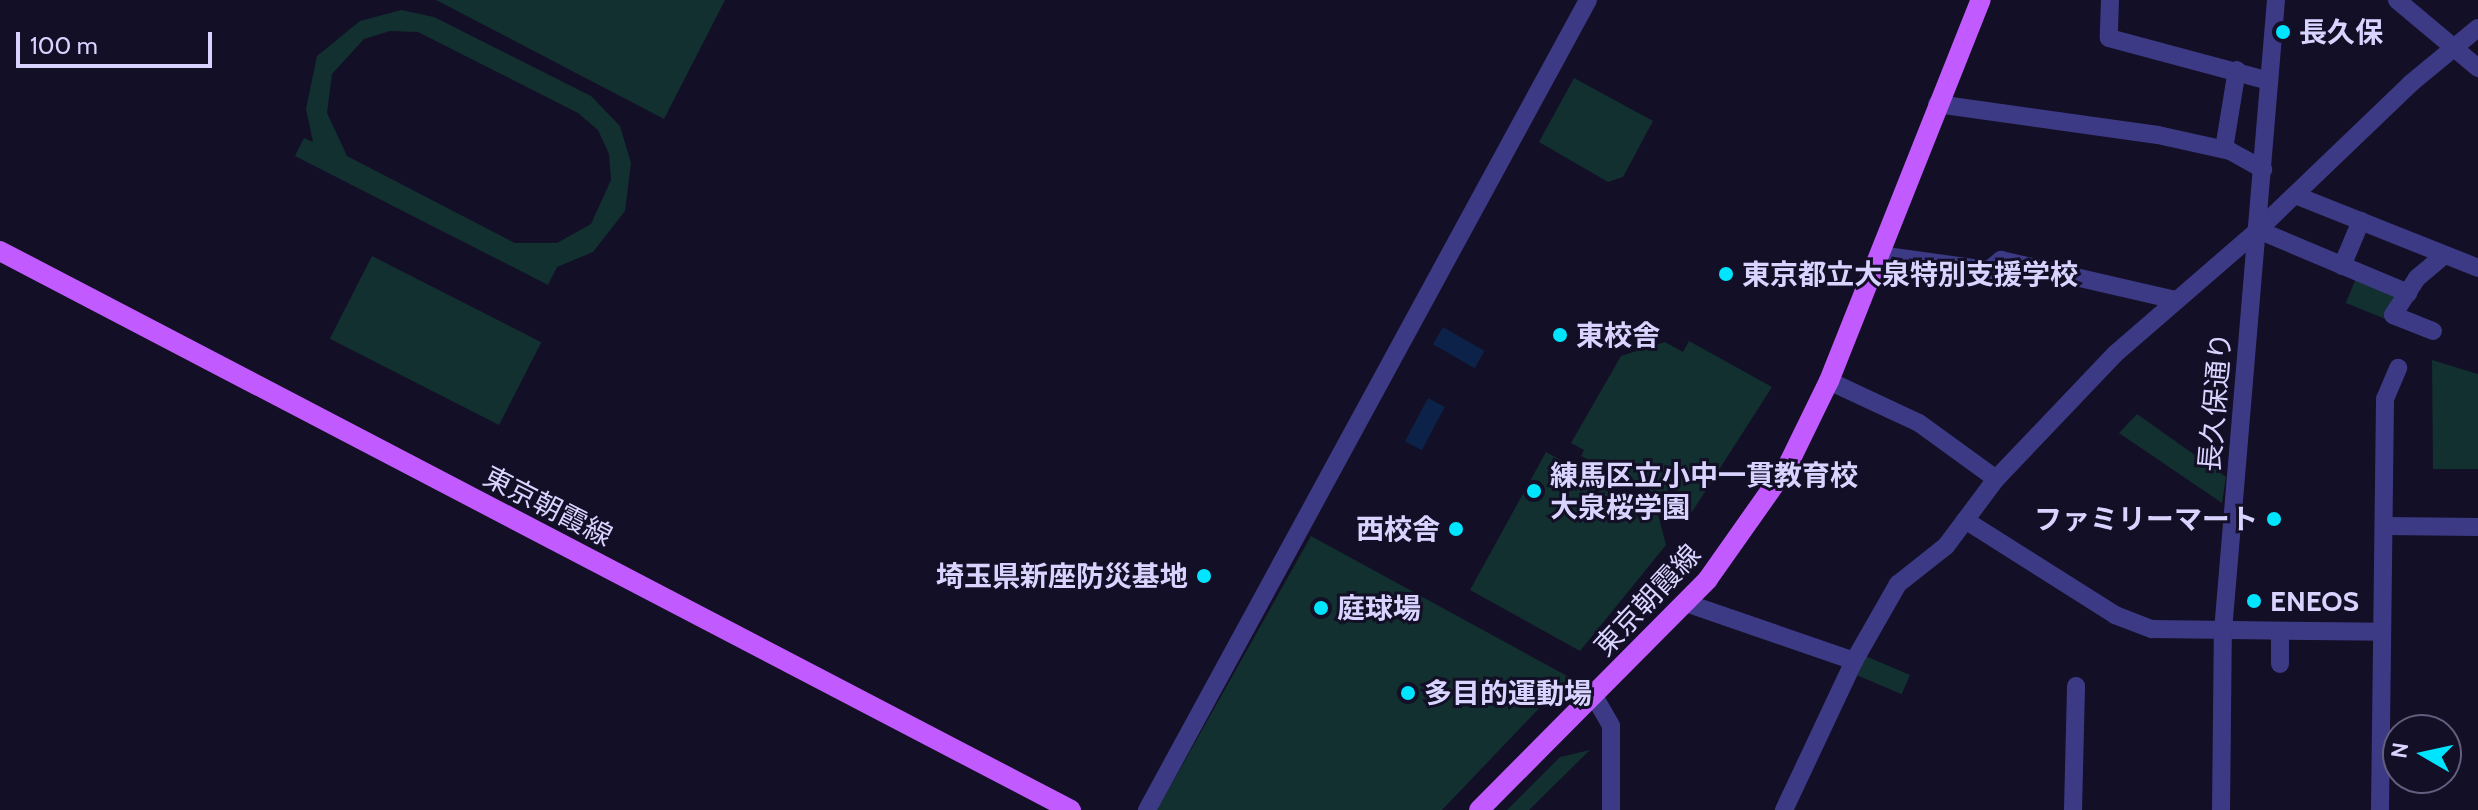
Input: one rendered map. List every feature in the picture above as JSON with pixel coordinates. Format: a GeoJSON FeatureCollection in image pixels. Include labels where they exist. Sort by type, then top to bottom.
{"type":"FeatureCollection","features":[{"type":"Feature","properties":{"kind":"main road","name":"東京朝霞線"},"geometry":{"type":"LineString","coordinates":[[1479,810],[1686,603],[1733,548],[1787,467],[1829,381],[1981,0]]}},
{"type":"Feature","properties":{"kind":"main road","name":"東京朝霞線"},"geometry":{"type":"LineString","coordinates":[[0,251],[1071,810]]}},
{"type":"Feature","properties":{"kind":"street"},"geometry":{"type":"LineString","coordinates":[[1147,810],[1588,0]]}},
{"type":"Feature","properties":{"kind":"street"},"geometry":{"type":"LineString","coordinates":[[2110,0],[2109,38],[2269,81]]}},
{"type":"Feature","properties":{"kind":"street","name":"長久保通り"},"geometry":{"type":"LineString","coordinates":[[2221,810],[2223,631],[2276,0]]}},
{"type":"Feature","properties":{"kind":"street"},"geometry":{"type":"LineString","coordinates":[[2397,0],[2478,68]]}},
{"type":"Feature","properties":{"kind":"street"},"geometry":{"type":"LineString","coordinates":[[1784,810],[1854,661],[1898,584],[1946,546],[1996,479],[2083,386],[2175,300],[2258,230],[2356,133],[2478,28]]}},
{"type":"Feature","properties":{"kind":"street"},"geometry":{"type":"LineString","coordinates":[[2224,149],[2237,70]]}},
{"type":"Feature","properties":{"kind":"street"},"geometry":{"type":"LineString","coordinates":[[1937,104],[2062,119],[2224,149],[2263,169]]}},
{"type":"Feature","properties":{"kind":"street"},"geometry":{"type":"LineString","coordinates":[[2295,195],[2443,256],[2477,265]]}},
{"type":"Feature","properties":{"kind":"street"},"geometry":{"type":"LineString","coordinates":[[2342,266],[2361,221]]}},
{"type":"Feature","properties":{"kind":"street"},"geometry":{"type":"LineString","coordinates":[[2258,230],[2408,293]]}},
{"type":"Feature","properties":{"kind":"street"},"geometry":{"type":"LineString","coordinates":[[1879,255],[1989,270],[2001,260],[2175,300]]}},
{"type":"Feature","properties":{"kind":"street"},"geometry":{"type":"LineString","coordinates":[[2433,331],[2394,316],[2408,293],[2443,256]]}},
{"type":"Feature","properties":{"kind":"street"},"geometry":{"type":"LineString","coordinates":[[2380,810],[2385,399],[2398,368]]}},
{"type":"Feature","properties":{"kind":"street"},"geometry":{"type":"LineString","coordinates":[[1829,381],[1919,423],[1996,479]]}},
{"type":"Feature","properties":{"kind":"street"},"geometry":{"type":"LineString","coordinates":[[1965,520],[2115,615],[2152,629],[2382,632]]}},
{"type":"Feature","properties":{"kind":"street"},"geometry":{"type":"LineString","coordinates":[[2384,526],[2478,527]]}},
{"type":"Feature","properties":{"kind":"street"},"geometry":{"type":"LineString","coordinates":[[1686,603],[1854,661]]}},
{"type":"Feature","properties":{"kind":"street"},"geometry":{"type":"LineString","coordinates":[[2280,631],[2280,664]]}},
{"type":"Feature","properties":{"kind":"street"},"geometry":{"type":"LineString","coordinates":[[2073,810],[2076,686]]}},
{"type":"Feature","properties":{"kind":"street"},"geometry":{"type":"LineString","coordinates":[[1594,696],[1611,726],[1611,810]]}},
{"type":"Feature","properties":{"kind":"green space"},"geometry":{"type":"Polygon","coordinates":[[[436,0],[725,0],[664,119],[436,0]]]}},
{"type":"Feature","properties":{"kind":"green space"},"geometry":{"type":"Polygon","coordinates":[[[401,10],[434,17],[591,96],[620,126],[631,163],[625,211],[593,252],[557,267],[548,285],[295,156],[304,138],[313,142],[306,109],[317,56],[360,21],[401,10]],[[390,31],[364,39],[332,74],[327,113],[347,156],[515,243],[557,243],[591,224],[611,180],[609,154],[598,130],[578,113],[418,32],[390,31]]]}},
{"type":"Feature","properties":{"kind":"green space"},"geometry":{"type":"Polygon","coordinates":[[[1574,78],[1653,121],[1623,177],[1608,182],[1539,142],[1574,78]]]}},
{"type":"Feature","properties":{"kind":"green space"},"geometry":{"type":"Polygon","coordinates":[[[372,256],[541,342],[499,425],[330,339],[372,256]]]}},
{"type":"Feature","properties":{"kind":"green space"},"geometry":{"type":"Polygon","coordinates":[[[2356,278],[2395,294],[2385,319],[2346,303],[2356,278]]]}},
{"type":"Feature","properties":{"kind":"green space"},"geometry":{"type":"Polygon","coordinates":[[[1689,341],[1772,387],[1692,512],[1581,456],[1584,450],[1571,443],[1621,356],[1665,342],[1683,352],[1689,341]]]}},
{"type":"Feature","properties":{"kind":"green space"},"geometry":{"type":"Polygon","coordinates":[[[2432,360],[2478,374],[2478,469],[2433,469],[2432,360]]]}},
{"type":"Feature","properties":{"kind":"green space"},"geometry":{"type":"Polygon","coordinates":[[[2137,414],[2226,477],[2222,503],[2119,433],[2137,414]]]}},
{"type":"Feature","properties":{"kind":"green space"},"geometry":{"type":"Polygon","coordinates":[[[1546,452],[1658,514],[1666,545],[1580,651],[1470,590],[1546,452]]]}},
{"type":"Feature","properties":{"kind":"green space"},"geometry":{"type":"Polygon","coordinates":[[[1311,536],[1569,677],[1442,810],[1157,810],[1311,536]]]}},
{"type":"Feature","properties":{"kind":"green space"},"geometry":{"type":"Polygon","coordinates":[[[1863,655],[1910,675],[1902,694],[1855,674],[1863,655]]]}},
{"type":"Feature","properties":{"kind":"green space"},"geometry":{"type":"Polygon","coordinates":[[[1590,750],[1529,810],[1507,810],[1560,757],[1590,750]]]}},
{"type":"Feature","properties":{"kind":"water"},"geometry":{"type":"Polygon","coordinates":[[[1443,327],[1485,351],[1475,368],[1433,344],[1443,327]]]}},
{"type":"Feature","properties":{"kind":"water"},"geometry":{"type":"Polygon","coordinates":[[[1428,398],[1445,407],[1422,450],[1405,441],[1428,398]]]}},
{"type":"Feature","properties":{"kind":"place","name":"長久保"},"geometry":{"type":"Point","coordinates":[2283,32]}},
{"type":"Feature","properties":{"kind":"place","name":"東京都立大泉特別支援学校"},"geometry":{"type":"Point","coordinates":[1726,274]}},
{"type":"Feature","properties":{"kind":"place","name":"東校舎"},"geometry":{"type":"Point","coordinates":[1560,335]}},
{"type":"Feature","properties":{"kind":"place","name":"練馬区立小中一貫教育校 大泉桜学園"},"geometry":{"type":"Point","coordinates":[1534,491]}},
{"type":"Feature","properties":{"kind":"place","name":"ファミリーマート"},"geometry":{"type":"Point","coordinates":[2274,519]}},
{"type":"Feature","properties":{"kind":"place","name":"西校舎"},"geometry":{"type":"Point","coordinates":[1456,529]}},
{"type":"Feature","properties":{"kind":"place","name":"埼玉県新座防災基地"},"geometry":{"type":"Point","coordinates":[1204,576]}},
{"type":"Feature","properties":{"kind":"place","name":"ENEOS"},"geometry":{"type":"Point","coordinates":[2254,601]}},
{"type":"Feature","properties":{"kind":"place","name":"庭球場"},"geometry":{"type":"Point","coordinates":[1321,608]}},
{"type":"Feature","properties":{"kind":"place","name":"多目的運動場"},"geometry":{"type":"Point","coordinates":[1408,693]}}]}
